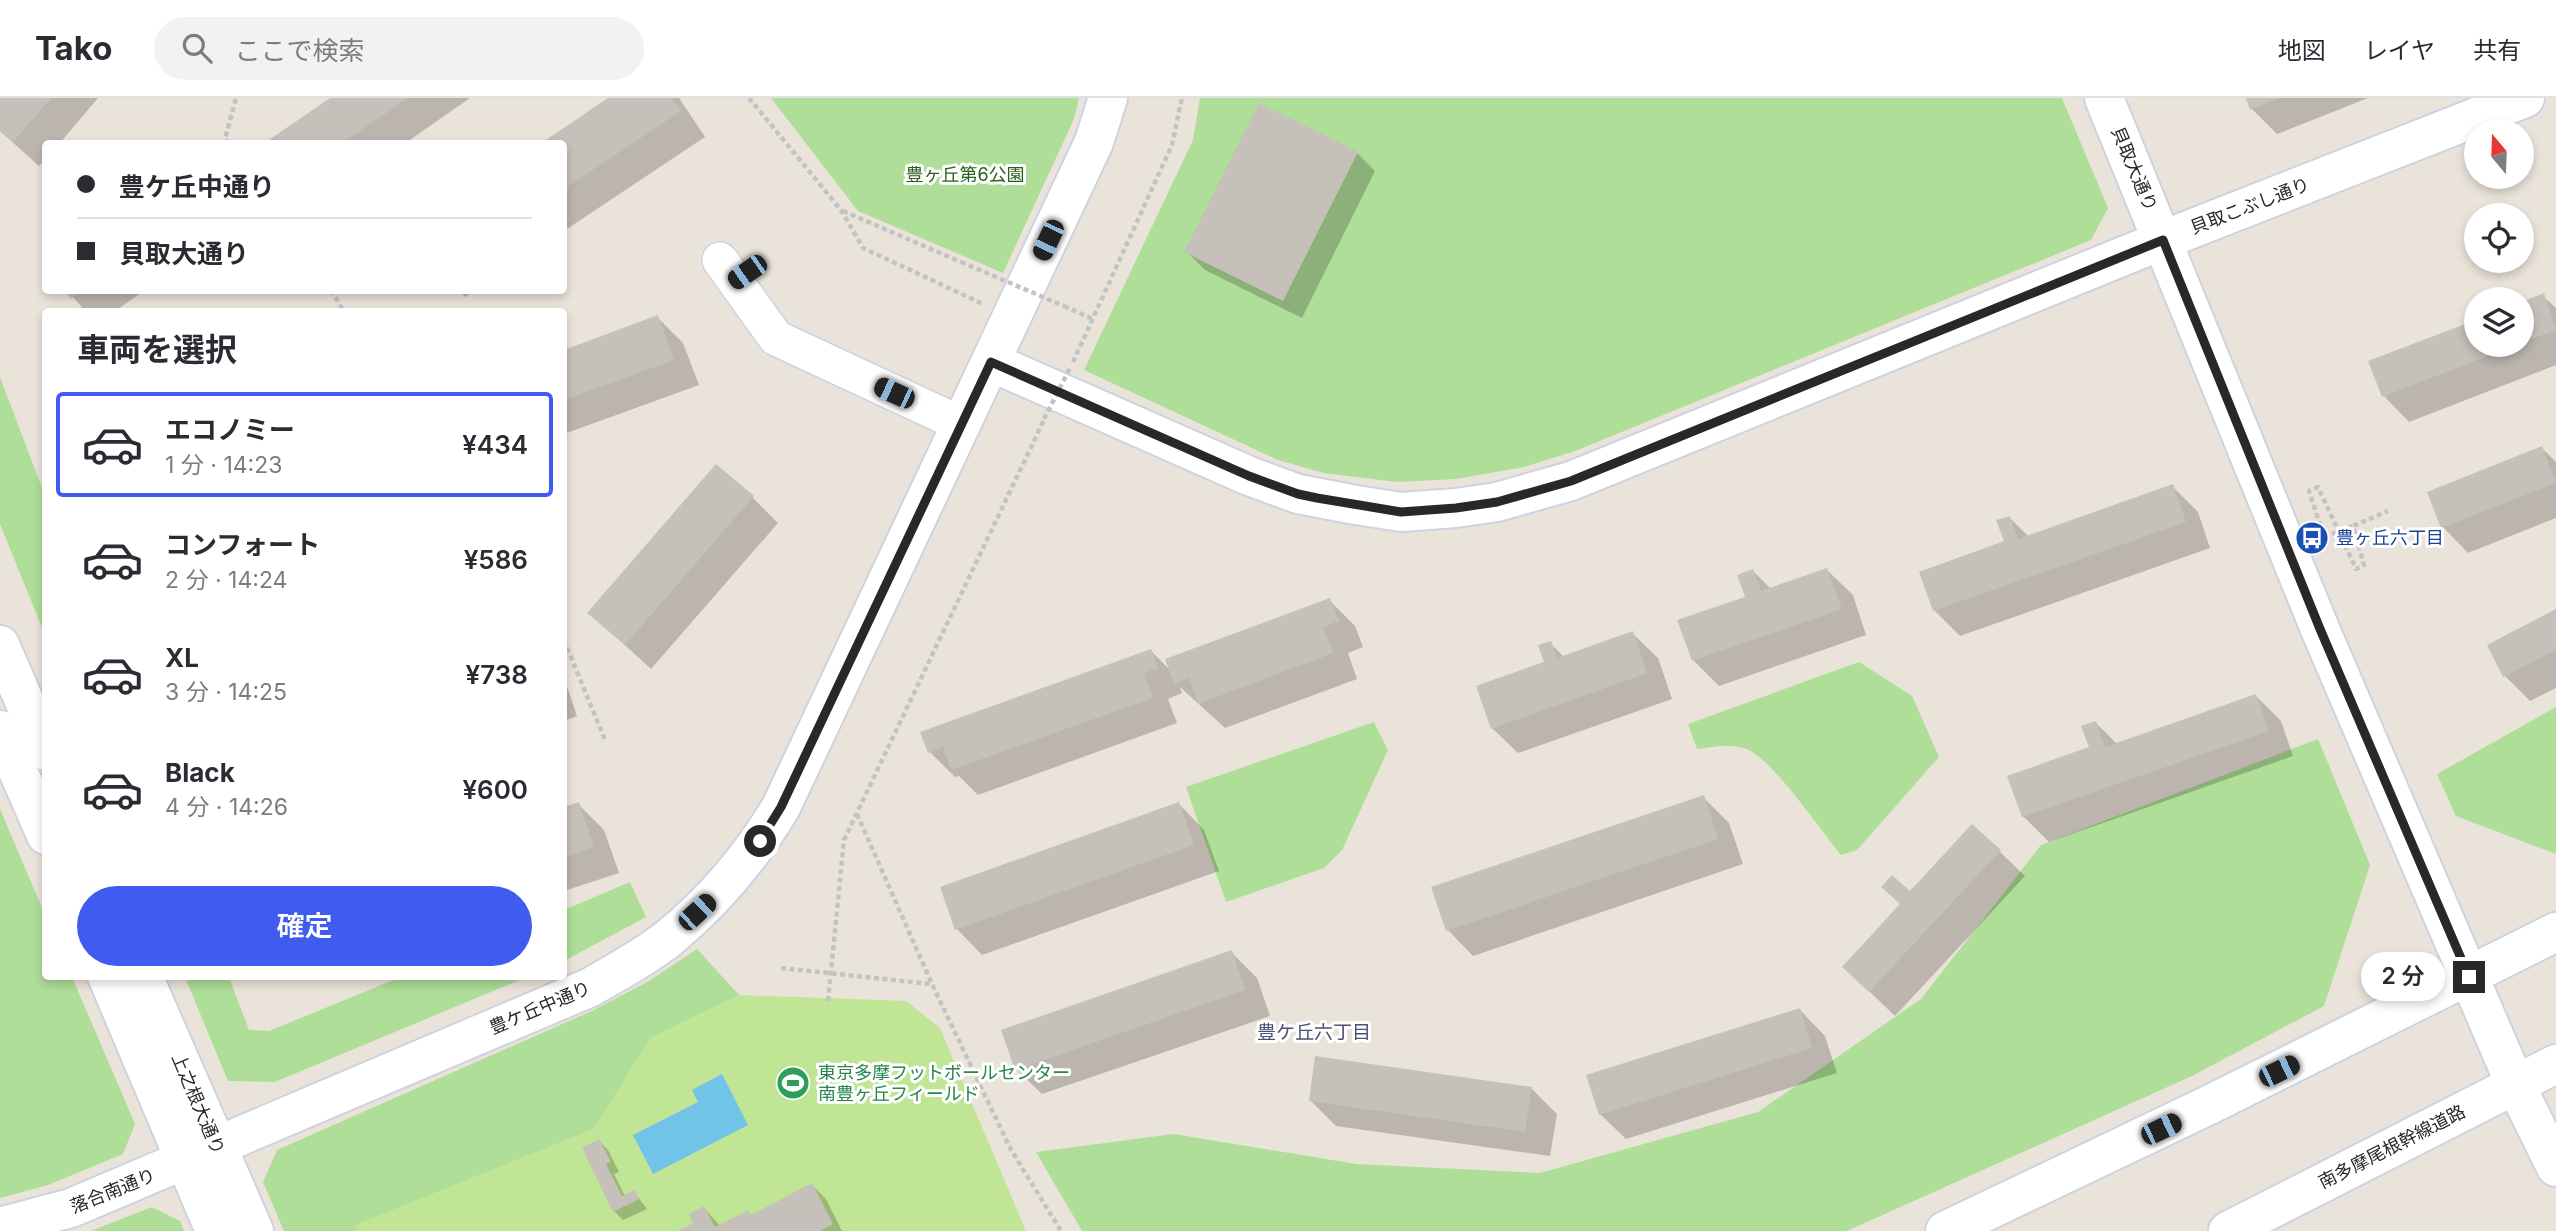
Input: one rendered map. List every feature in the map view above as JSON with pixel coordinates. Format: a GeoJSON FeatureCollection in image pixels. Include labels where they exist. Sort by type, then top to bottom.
{"type":"FeatureCollection","features":[{"type":"Feature","properties":{"kind":"street","name":"豊ケ丘中通り"},"geometry":{"type":"LineString","coordinates":[[200,1154],[591,986],[668,939],[712,898],[760,841],[781,807],[1094,142],[1108,98]]}},
{"type":"Feature","properties":{"kind":"street","name":"貝取大通り"},"geometry":{"type":"LineString","coordinates":[[2104,98],[2320,629],[2515,1084],[2556,1167]]}},
{"type":"Feature","properties":{"kind":"street","name":"貝取こぶし通り"},"geometry":{"type":"LineString","coordinates":[[991,362],[1249,476],[1298,494],[1401,512],[1497,502],[1571,481],[2163,240],[2525,98]]}},
{"type":"Feature","properties":{"kind":"street"},"geometry":{"type":"LineString","coordinates":[[738,268],[776,338],[798,365],[961,424]]}},
{"type":"Feature","properties":{"kind":"street"},"geometry":{"type":"LineString","coordinates":[[0,645],[42,742]]}},
{"type":"Feature","properties":{"kind":"street"},"geometry":{"type":"LineString","coordinates":[[0,730],[42,826]]}},
{"type":"Feature","properties":{"kind":"street"},"geometry":{"type":"LineString","coordinates":[[1945,1231],[2211,1104],[2556,932]]}},
{"type":"Feature","properties":{"kind":"street","name":"上之根大通り"},"geometry":{"type":"LineString","coordinates":[[109,980],[200,1154],[254,1231]]}},
{"type":"Feature","properties":{"kind":"street","name":"上之根大通り"},"geometry":{"type":"LineString","coordinates":[[144,980],[200,1154],[215,1231]]}},
{"type":"Feature","properties":{"kind":"street","name":"南多摩尾根幹線道路"},"geometry":{"type":"LineString","coordinates":[[2228,1231],[2556,1064]]}},
{"type":"Feature","properties":{"kind":"street","name":"落合南通り"},"geometry":{"type":"LineString","coordinates":[[0,1227],[71,1208],[200,1154]]}},
{"type":"Feature","properties":{"kind":"path"},"geometry":{"type":"LineString","coordinates":[[226,140],[236,98]]}},
{"type":"Feature","properties":{"kind":"path"},"geometry":{"type":"LineString","coordinates":[[749,98],[841,210],[863,247],[996,309]]}},
{"type":"Feature","properties":{"kind":"path"},"geometry":{"type":"LineString","coordinates":[[828,1001],[844,840],[1093,319],[1172,145],[1182,98]]}},
{"type":"Feature","properties":{"kind":"path"},"geometry":{"type":"LineString","coordinates":[[841,210],[1093,319]]}},
{"type":"Feature","properties":{"kind":"path"},"geometry":{"type":"LineString","coordinates":[[2324,537],[2309,491],[2318,487],[2357,569],[2364,565],[2353,526]]}},
{"type":"Feature","properties":{"kind":"path"},"geometry":{"type":"LineString","coordinates":[[2315,541],[2388,511]]}},
{"type":"Feature","properties":{"kind":"path"},"geometry":{"type":"LineString","coordinates":[[567,647],[605,740]]}},
{"type":"Feature","properties":{"kind":"path"},"geometry":{"type":"LineString","coordinates":[[857,813],[932,984],[1010,1148],[1059,1230]]}},
{"type":"Feature","properties":{"kind":"path"},"geometry":{"type":"LineString","coordinates":[[780,968],[932,984]]}},
{"type":"Feature","properties":{"kind":"green space","name":"豊ヶ丘第6公園"},"geometry":{"type":"Polygon","coordinates":[[[771,98],[1079,98],[1074,119],[1003,273],[858,211],[771,98]]]}},
{"type":"Feature","properties":{"kind":"green space"},"geometry":{"type":"Polygon","coordinates":[[[1200,98],[2062,98],[2108,208],[2091,240],[1575,451],[1524,467],[1456,479],[1397,482],[1324,473],[1278,460],[1084,370],[1193,140],[1200,98]]]}},
{"type":"Feature","properties":{"kind":"green space"},"geometry":{"type":"Polygon","coordinates":[[[0,377],[42,488],[42,628],[0,524],[0,377]]]}},
{"type":"Feature","properties":{"kind":"green space"},"geometry":{"type":"Polygon","coordinates":[[[1859,662],[1912,696],[1939,757],[1857,850],[1841,855],[1769,766],[1746,749],[1734,746],[1697,749],[1688,724],[1859,662]]]}},
{"type":"Feature","properties":{"kind":"green space"},"geometry":{"type":"Polygon","coordinates":[[[2556,707],[2556,854],[2456,816],[2437,774],[2556,707]]]}},
{"type":"Feature","properties":{"kind":"green space"},"geometry":{"type":"Polygon","coordinates":[[[1374,722],[1388,750],[1342,850],[1324,868],[1226,902],[1186,787],[1374,722]]]}},
{"type":"Feature","properties":{"kind":"green space"},"geometry":{"type":"Polygon","coordinates":[[[2318,739],[2370,865],[2324,1006],[2192,1076],[1847,1231],[1082,1231],[1036,1152],[1174,1134],[1356,1164],[1540,1173],[1758,1112],[1921,999],[2041,845],[2318,739]]]}},
{"type":"Feature","properties":{"kind":"green space"},"geometry":{"type":"Polygon","coordinates":[[[0,809],[42,908],[42,980],[73,980],[135,1124],[123,1154],[48,1185],[0,1198],[0,809]]]}},
{"type":"Feature","properties":{"kind":"green space"},"geometry":{"type":"Polygon","coordinates":[[[630,882],[646,917],[567,959],[567,909],[630,882]]]}},
{"type":"Feature","properties":{"kind":"green space"},"geometry":{"type":"Polygon","coordinates":[[[697,949],[739,995],[651,1038],[594,1129],[356,1225],[357,1231],[284,1231],[263,1182],[277,1150],[594,1010],[649,981],[697,949]]]}},
{"type":"Feature","properties":{"kind":"green space"},"geometry":{"type":"Polygon","coordinates":[[[186,980],[230,980],[249,1030],[269,1031],[394,980],[520,980],[275,1082],[228,1081],[186,980]]]}},
{"type":"Feature","properties":{"kind":"green space","name":"東京多摩フットボールセンター 南豊ヶ丘フィールド"},"geometry":{"type":"Polygon","coordinates":[[[739,995],[906,1001],[940,1028],[1026,1231],[357,1231],[355,1225],[594,1129],[651,1038],[739,995]]]}},
{"type":"Feature","properties":{"kind":"green space"},"geometry":{"type":"Polygon","coordinates":[[[152,1207],[180,1221],[184,1231],[91,1231],[152,1207]]]}},
{"type":"Feature","properties":{"kind":"water"},"geometry":{"type":"Polygon","coordinates":[[[722,1074],[748,1125],[653,1174],[633,1135],[698,1102],[692,1090],[722,1074]]]}},
{"type":"Feature","properties":{"kind":"building"},"geometry":{"type":"Polygon","coordinates":[[[0,98],[51,98],[13,142],[0,131],[0,98]]]}},
{"type":"Feature","properties":{"kind":"building"},"geometry":{"type":"Polygon","coordinates":[[[330,98],[408,98],[347,140],[269,140],[330,98]]]}},
{"type":"Feature","properties":{"kind":"building"},"geometry":{"type":"Polygon","coordinates":[[[608,98],[672,98],[681,111],[567,187],[567,140],[546,140],[608,98]]]}},
{"type":"Feature","properties":{"kind":"building"},"geometry":{"type":"Polygon","coordinates":[[[2246,98],[2279,98],[2250,110],[2246,98]]]}},
{"type":"Feature","properties":{"kind":"building"},"geometry":{"type":"Polygon","coordinates":[[[1259,103],[1358,152],[1283,301],[1184,252],[1259,103]]]}},
{"type":"Feature","properties":{"kind":"building"},"geometry":{"type":"Polygon","coordinates":[[[2544,293],[2556,330],[2534,338],[2534,297],[2544,293]]]}},
{"type":"Feature","properties":{"kind":"building"},"geometry":{"type":"Polygon","coordinates":[[[658,315],[674,360],[567,399],[567,349],[658,315]]]}},
{"type":"Feature","properties":{"kind":"building"},"geometry":{"type":"Polygon","coordinates":[[[2464,325],[2464,357],[2485,357],[2382,397],[2368,361],[2464,325]]]}},
{"type":"Feature","properties":{"kind":"building"},"geometry":{"type":"Polygon","coordinates":[[[2542,446],[2556,483],[2441,528],[2427,492],[2542,446]]]}},
{"type":"Feature","properties":{"kind":"building"},"geometry":{"type":"Polygon","coordinates":[[[716,464],[754,496],[625,645],[587,613],[716,464]]]}},
{"type":"Feature","properties":{"kind":"building"},"geometry":{"type":"Polygon","coordinates":[[[2173,484],[2186,522],[1933,611],[1919,572],[2004,541],[1996,520],[2010,516],[2018,539],[2173,484]]]}},
{"type":"Feature","properties":{"kind":"building"},"geometry":{"type":"Polygon","coordinates":[[[1827,568],[1842,609],[1692,661],[1677,620],[1745,597],[1737,575],[1753,569],[1761,591],[1827,568]]]}},
{"type":"Feature","properties":{"kind":"building"},"geometry":{"type":"Polygon","coordinates":[[[1330,598],[1339,621],[1323,627],[1333,653],[1198,704],[1189,678],[1174,684],[1165,659],[1330,598]]]}},
{"type":"Feature","properties":{"kind":"building"},"geometry":{"type":"Polygon","coordinates":[[[2556,609],[2556,650],[2503,677],[2487,645],[2556,609]]]}},
{"type":"Feature","properties":{"kind":"building"},"geometry":{"type":"Polygon","coordinates":[[[1633,631],[1647,673],[1491,729],[1476,686],[1544,662],[1538,645],[1551,641],[1557,658],[1633,631]]]}},
{"type":"Feature","properties":{"kind":"building"},"geometry":{"type":"Polygon","coordinates":[[[1151,649],[1158,668],[1144,673],[1153,698],[951,770],[943,747],[928,753],[920,732],[1151,649]]]}},
{"type":"Feature","properties":{"kind":"building"},"geometry":{"type":"Polygon","coordinates":[[[2256,694],[2269,731],[2022,817],[2007,776],[2089,747],[2081,726],[2096,721],[2105,747],[2256,694]]]}},
{"type":"Feature","properties":{"kind":"building"},"geometry":{"type":"Polygon","coordinates":[[[1704,795],[1718,839],[1446,931],[1431,887],[1704,795]]]}},
{"type":"Feature","properties":{"kind":"building"},"geometry":{"type":"Polygon","coordinates":[[[579,802],[594,847],[567,857],[567,806],[579,802]]]}},
{"type":"Feature","properties":{"kind":"building"},"geometry":{"type":"Polygon","coordinates":[[[1179,802],[1194,845],[955,930],[940,887],[1179,802]]]}},
{"type":"Feature","properties":{"kind":"building"},"geometry":{"type":"Polygon","coordinates":[[[1972,824],[2001,850],[1869,992],[1842,967],[1900,904],[1881,887],[1892,875],[1910,891],[1972,824]]]}},
{"type":"Feature","properties":{"kind":"building"},"geometry":{"type":"Polygon","coordinates":[[[1232,950],[1245,990],[1015,1070],[1001,1030],[1232,950]]]}},
{"type":"Feature","properties":{"kind":"building"},"geometry":{"type":"Polygon","coordinates":[[[1800,1008],[1812,1048],[1599,1115],[1586,1075],[1800,1008]]]}},
{"type":"Feature","properties":{"kind":"building"},"geometry":{"type":"Polygon","coordinates":[[[1315,1056],[1532,1087],[1525,1132],[1309,1101],[1315,1056]]]}},
{"type":"Feature","properties":{"kind":"building"},"geometry":{"type":"Polygon","coordinates":[[[599,1139],[611,1162],[606,1164],[622,1196],[635,1190],[639,1199],[613,1212],[582,1148],[599,1139]]]}},
{"type":"Feature","properties":{"kind":"building"},"geometry":{"type":"Polygon","coordinates":[[[812,1183],[833,1224],[820,1231],[677,1231],[693,1223],[689,1214],[704,1206],[715,1227],[748,1210],[751,1215],[812,1183]]]}},
{"type":"Feature","properties":{"kind":"place","name":"豊ヶ丘六丁目"},"geometry":{"type":"Point","coordinates":[2312,538]}},
{"type":"Feature","properties":{"kind":"place","name":"東京多摩フットボールセンター 南豊ヶ丘フィールド"},"geometry":{"type":"Point","coordinates":[793,1083]}},
{"type":"Feature","properties":{"kind":"district","name":"豊ケ丘六丁目"},"geometry":{"type":"Point","coordinates":[1314,1032]}},
{"type":"Feature","properties":{"kind":"route"},"geometry":{"type":"LineString","coordinates":[[760,841],[781,807],[991,362],[1249,476],[1298,494],[1401,512],[1456,508],[1497,502],[1571,481],[2163,240],[2320,629],[2469,977]]}}]}
